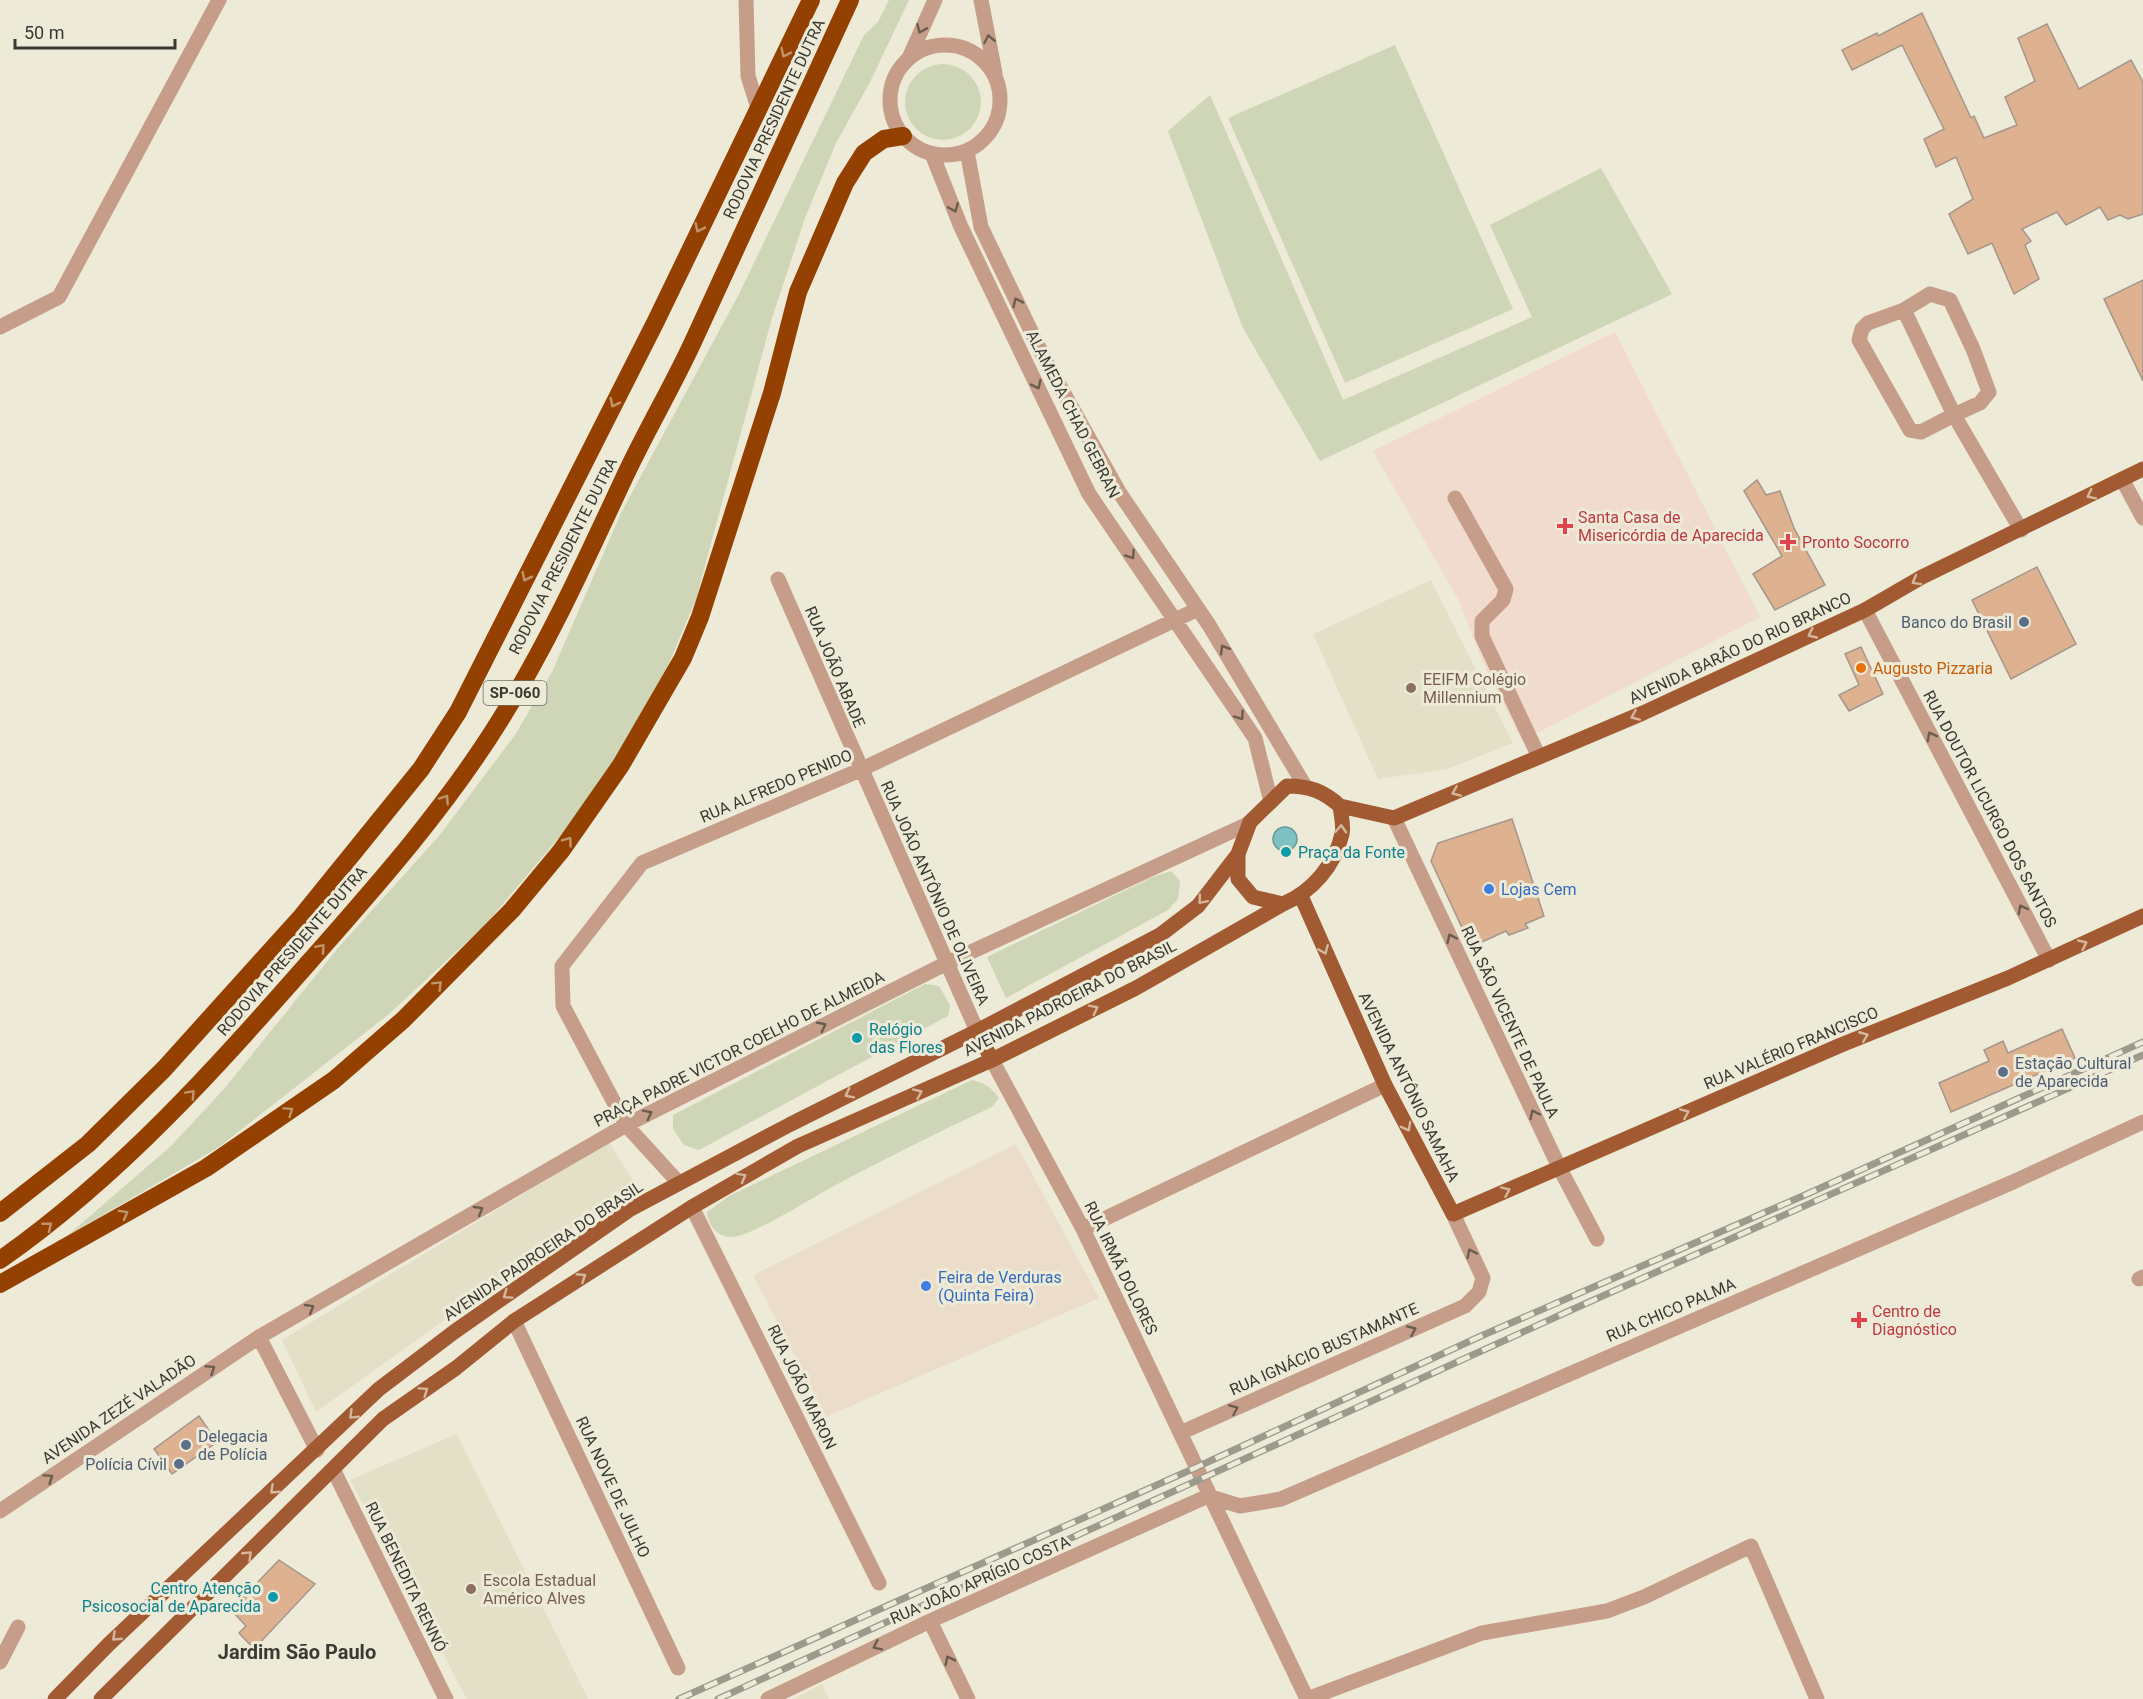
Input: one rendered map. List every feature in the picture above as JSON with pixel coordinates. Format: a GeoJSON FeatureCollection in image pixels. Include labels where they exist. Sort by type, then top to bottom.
{"type":"FeatureCollection","features":[{"type":"Feature","properties":{"kind":"highway","name":"RODOVIA PRESIDENTE DUTRA"},"geometry":{"type":"LineString","coordinates":[[0,1213],[88,1144],[164,1069],[302,916],[422,769],[458,712],[656,321],[811,0]]}},
{"type":"Feature","properties":{"kind":"highway","name":"RODOVIA PRESIDENTE DUTRA"},"geometry":{"type":"LineString","coordinates":[[0,1260],[47,1227],[159,1128],[221,1062],[430,820],[502,718],[595,542],[626,474],[690,348],[850,0]]}},
{"type":"Feature","properties":{"kind":"highway"},"geometry":{"type":"LineString","coordinates":[[0,1284],[206,1168],[334,1080],[403,1020],[512,910],[561,851],[621,765],[683,658],[700,617],[772,393],[798,292],[845,183],[864,153],[884,139],[903,136]]}},
{"type":"Feature","properties":{"kind":"main road","name":"AVENIDA BARÃO DO RIO BRANCO"},"geometry":{"type":"LineString","coordinates":[[1394,818],[1643,713],[1865,610],[1922,577],[2143,469]]}},
{"type":"Feature","properties":{"kind":"main road"},"geometry":{"type":"LineString","coordinates":[[1340,806],[1342,832],[1332,862],[1301,896],[1283,904],[1253,897],[1238,879],[1238,854],[1250,823],[1287,786],[1305,786],[1324,792],[1340,806],[1394,818]]}},
{"type":"Feature","properties":{"kind":"main road","name":"AVENIDA PADROEIRA DO BRASIL"},"geometry":{"type":"LineString","coordinates":[[55,1699],[109,1644],[379,1389],[454,1332],[590,1236],[678,1182],[977,1031],[1160,935],[1198,906],[1238,854]]}},
{"type":"Feature","properties":{"kind":"main road","name":"AVENIDA ANTÔNIO SAMAHA"},"geometry":{"type":"LineString","coordinates":[[1301,896],[1385,1085],[1453,1214]]}},
{"type":"Feature","properties":{"kind":"main road","name":"AVENIDA PADROEIRA DO BRASIL"},"geometry":{"type":"LineString","coordinates":[[101,1699],[334,1471],[383,1419],[456,1368],[514,1321],[692,1207],[798,1146],[992,1060],[1136,988],[1283,904]]}},
{"type":"Feature","properties":{"kind":"main road","name":"RUA VALÉRIO FRANCISCO"},"geometry":{"type":"LineString","coordinates":[[1453,1214],[1841,1045],[2049,960],[2143,916]]}},
{"type":"Feature","properties":{"kind":"main road"},"geometry":{"type":"LineString","coordinates":[[977,1031],[992,1060]]}},
{"type":"Feature","properties":{"kind":"street"},"geometry":{"type":"LineString","coordinates":[[0,327],[58,297],[219,0]]}},
{"type":"Feature","properties":{"kind":"street"},"geometry":{"type":"LineString","coordinates":[[746,0],[748,76],[758,108]]}},
{"type":"Feature","properties":{"kind":"street"},"geometry":{"type":"LineString","coordinates":[[934,0],[909,58],[898,71],[891,87],[890,104],[894,121],[903,136],[916,147],[932,154],[950,155],[967,151],[987,135],[999,113],[1001,96],[981,0]]}},
{"type":"Feature","properties":{"kind":"street"},"geometry":{"type":"LineString","coordinates":[[909,58],[924,49],[941,45],[958,46],[974,53],[987,64],[996,79]]}},
{"type":"Feature","properties":{"kind":"street","name":"ALAMEDA CHAD GEBRAN"},"geometry":{"type":"LineString","coordinates":[[967,151],[981,227],[1031,331],[1119,492],[1198,609],[1305,786]]}},
{"type":"Feature","properties":{"kind":"street","name":"ALAMEDA CHAD GEBRAN"},"geometry":{"type":"LineString","coordinates":[[932,154],[961,227],[1089,494],[1255,738],[1270,802]]}},
{"type":"Feature","properties":{"kind":"street"},"geometry":{"type":"LineString","coordinates":[[1930,294],[1950,300],[1989,392],[1980,403],[1954,414],[1921,432],[1910,430],[1859,340],[1862,329],[1868,323],[1904,310],[1930,294]]}},
{"type":"Feature","properties":{"kind":"street"},"geometry":{"type":"LineString","coordinates":[[1904,310],[1954,414],[2021,530]]}},
{"type":"Feature","properties":{"kind":"street"},"geometry":{"type":"LineString","coordinates":[[1015,339],[1031,331]]}},
{"type":"Feature","properties":{"kind":"street"},"geometry":{"type":"LineString","coordinates":[[2122,479],[2143,518]]}},
{"type":"Feature","properties":{"kind":"street"},"geometry":{"type":"LineString","coordinates":[[1455,498],[1506,589],[1503,600],[1482,621],[1482,636],[1539,757]]}},
{"type":"Feature","properties":{"kind":"street"},"geometry":{"type":"LineString","coordinates":[[1116,533],[1137,519]]}},
{"type":"Feature","properties":{"kind":"street","name":"RUA JOÃO ABADE"},"geometry":{"type":"LineString","coordinates":[[778,579],[860,770]]}},
{"type":"Feature","properties":{"kind":"street","name":"RUA ALFREDO PENIDO"},"geometry":{"type":"LineString","coordinates":[[626,1125],[563,1006],[562,966],[642,863],[860,770],[1198,609]]}},
{"type":"Feature","properties":{"kind":"street","name":"RUA DOUTOR LICURGO DOS SANTOS"},"geometry":{"type":"LineString","coordinates":[[1865,610],[2049,960]]}},
{"type":"Feature","properties":{"kind":"street","name":"RUA JOÃO ANTÔNIO DE OLIVEIRA"},"geometry":{"type":"LineString","coordinates":[[860,770],[977,1031]]}},
{"type":"Feature","properties":{"kind":"street","name":"RUA SÃO VICENTE DE PAULA"},"geometry":{"type":"LineString","coordinates":[[1394,818],[1559,1167],[1597,1239]]}},
{"type":"Feature","properties":{"kind":"street","name":"PRAÇA PADRE VICTOR COELHO DE ALMEIDA"},"geometry":{"type":"LineString","coordinates":[[259,1337],[626,1125],[947,963],[1250,823]]}},
{"type":"Feature","properties":{"kind":"street","name":"RUA IRMÃ DOLORES"},"geometry":{"type":"LineString","coordinates":[[992,1060],[1083,1229],[1208,1496],[1307,1699]]}},
{"type":"Feature","properties":{"kind":"street"},"geometry":{"type":"LineString","coordinates":[[1083,1229],[1385,1085]]}},
{"type":"Feature","properties":{"kind":"street","name":"RUA CHICO PALMA"},"geometry":{"type":"LineString","coordinates":[[1208,1496],[1240,1506],[1281,1498],[2002,1187],[2143,1122]]}},
{"type":"Feature","properties":{"kind":"street"},"geometry":{"type":"LineString","coordinates":[[626,1125],[678,1182]]}},
{"type":"Feature","properties":{"kind":"street","name":"RUA JOÃO MARON"},"geometry":{"type":"LineString","coordinates":[[692,1207],[879,1583]]}},
{"type":"Feature","properties":{"kind":"street","name":"AVENIDA ANTÔNIO SAMAHA"},"geometry":{"type":"LineString","coordinates":[[1453,1214],[1483,1278],[1479,1292]]}},
{"type":"Feature","properties":{"kind":"street","name":"RUA IGNÁCIO BUSTAMANTE"},"geometry":{"type":"LineString","coordinates":[[1180,1433],[1465,1306],[1479,1292]]}},
{"type":"Feature","properties":{"kind":"street","name":"RUA NOVE DE JULHO"},"geometry":{"type":"LineString","coordinates":[[514,1321],[678,1668]]}},
{"type":"Feature","properties":{"kind":"street"},"geometry":{"type":"LineString","coordinates":[[259,1337],[317,1450]]}},
{"type":"Feature","properties":{"kind":"street","name":"AVENIDA ZEZÉ VALADÃO"},"geometry":{"type":"LineString","coordinates":[[0,1510],[259,1337]]}},
{"type":"Feature","properties":{"kind":"street","name":"RUA BENEDITA RENNÓ"},"geometry":{"type":"LineString","coordinates":[[334,1471],[446,1699]]}},
{"type":"Feature","properties":{"kind":"street","name":"RUA JOÃO APRÍGIO COSTA"},"geometry":{"type":"LineString","coordinates":[[768,1699],[930,1621],[1208,1496]]}},
{"type":"Feature","properties":{"kind":"street"},"geometry":{"type":"LineString","coordinates":[[1307,1699],[1482,1633],[1607,1611],[1644,1597],[1751,1546],[1816,1699]]}},
{"type":"Feature","properties":{"kind":"street"},"geometry":{"type":"LineString","coordinates":[[930,1621],[968,1699]]}},
{"type":"Feature","properties":{"kind":"street"},"geometry":{"type":"LineString","coordinates":[[0,1662],[18,1627]]}},
{"type":"Feature","properties":{"kind":"shaded area","name":"Santa Casa de Misericórdia de Aparecida"},"geometry":{"type":"Polygon","coordinates":[[[1615,332],[1760,617],[1522,741],[1481,658],[1459,601],[1373,451],[1615,332]]]}},
{"type":"Feature","properties":{"kind":"shaded area","name":"EEIFM Colégio Millennium"},"geometry":{"type":"Polygon","coordinates":[[[1431,580],[1513,743],[1447,769],[1378,779],[1313,634],[1431,580]]]}},
{"type":"Feature","properties":{"kind":"shaded area"},"geometry":{"type":"Polygon","coordinates":[[[609,1142],[635,1184],[316,1412],[282,1340],[609,1142]]]}},
{"type":"Feature","properties":{"kind":"shaded area","name":"Feira de Verduras (Quinta Feira)"},"geometry":{"type":"Polygon","coordinates":[[[1016,1144],[1099,1298],[826,1417],[753,1275],[1016,1144]]]}},
{"type":"Feature","properties":{"kind":"shaded area","name":"Escola Estadual Américo Alves"},"geometry":{"type":"Polygon","coordinates":[[[457,1434],[588,1699],[467,1699],[350,1480],[457,1434]]]}},
{"type":"Feature","properties":{"kind":"shaded area"},"geometry":{"type":"Polygon","coordinates":[[[822,1684],[829,1699],[793,1699],[822,1684]]]}},
{"type":"Feature","properties":{"kind":"green space"},"geometry":{"type":"Polygon","coordinates":[[[889,0],[909,0],[869,84],[836,143],[805,218],[772,318],[696,599],[651,706],[594,796],[485,925],[389,1014],[219,1147],[67,1236],[171,1146],[224,1089],[338,948],[439,836],[515,735],[552,672],[621,513],[739,294],[864,35],[878,22],[889,0]]]}},
{"type":"Feature","properties":{"kind":"green space"},"geometry":{"type":"Polygon","coordinates":[[[1395,45],[1513,309],[1345,383],[1228,118],[1395,45]]]}},
{"type":"Feature","properties":{"kind":"green space"},"geometry":{"type":"Polygon","coordinates":[[[943,64],[957,67],[970,75],[978,88],[981,102],[978,116],[970,129],[957,137],[943,140],[929,137],[916,129],[908,116],[905,102],[908,88],[916,75],[929,67],[943,64]]]}},
{"type":"Feature","properties":{"kind":"green space"},"geometry":{"type":"Polygon","coordinates":[[[1210,95],[1343,400],[1532,317],[1490,225],[1601,168],[1672,294],[1320,461],[1243,328],[1168,131],[1210,95]]]}},
{"type":"Feature","properties":{"kind":"green space"},"geometry":{"type":"Polygon","coordinates":[[[1171,871],[1180,881],[1178,899],[1168,910],[1006,998],[987,957],[1153,877],[1171,871]]]}},
{"type":"Feature","properties":{"kind":"green space"},"geometry":{"type":"Polygon","coordinates":[[[925,984],[939,986],[950,1005],[948,1016],[699,1150],[684,1145],[673,1129],[673,1115],[925,984]]]}},
{"type":"Feature","properties":{"kind":"green space"},"geometry":{"type":"Polygon","coordinates":[[[972,1080],[987,1086],[999,1098],[992,1107],[871,1166],[782,1216],[742,1235],[728,1237],[718,1233],[709,1222],[707,1212],[729,1196],[972,1080]]]}},
{"type":"Feature","properties":{"kind":"water"},"geometry":{"type":"Polygon","coordinates":[[[1285,827],[1290,828],[1296,834],[1296,844],[1290,850],[1285,851],[1280,850],[1274,844],[1273,839],[1274,834],[1280,828],[1285,827]]]}},
{"type":"Feature","properties":{"kind":"building"},"geometry":{"type":"Polygon","coordinates":[[[1922,13],[1971,118],[1974,116],[1984,138],[2017,125],[2005,97],[2035,81],[2018,38],[2047,24],[2079,89],[2131,60],[2143,82],[2143,214],[2128,219],[2120,215],[2108,220],[2100,207],[2066,225],[2057,212],[2022,229],[2031,241],[2025,245],[2039,279],[2014,294],[1992,243],[1968,254],[1949,214],[1973,199],[1956,157],[1936,167],[1924,139],[1944,129],[1902,45],[1852,70],[1842,50],[1877,33],[1878,36],[1922,13]]]}},
{"type":"Feature","properties":{"kind":"building"},"geometry":{"type":"Polygon","coordinates":[[[2143,280],[2143,381],[2104,299],[2143,280]]]}},
{"type":"Feature","properties":{"kind":"building","name":"Pronto Socorro"},"geometry":{"type":"Polygon","coordinates":[[[1757,480],[1766,495],[1780,491],[1794,528],[1825,585],[1775,610],[1753,574],[1782,556],[1744,491],[1757,480]]]}},
{"type":"Feature","properties":{"kind":"building","name":"Banco do Brasil"},"geometry":{"type":"Polygon","coordinates":[[[2037,567],[2076,644],[2011,679],[1972,600],[2037,567]]]}},
{"type":"Feature","properties":{"kind":"building","name":"Augusto Pizzaria"},"geometry":{"type":"Polygon","coordinates":[[[1861,647],[1883,694],[1849,711],[1839,695],[1859,685],[1845,654],[1861,647]]]}},
{"type":"Feature","properties":{"kind":"building","name":"Lojas Cem"},"geometry":{"type":"Polygon","coordinates":[[[1512,819],[1544,916],[1525,924],[1528,928],[1509,935],[1506,931],[1471,947],[1431,861],[1438,843],[1512,819]]]}},
{"type":"Feature","properties":{"kind":"building","name":"Estação Cultural de Aparecida"},"geometry":{"type":"Polygon","coordinates":[[[2062,1029],[2075,1058],[1951,1112],[1939,1083],[1989,1061],[1984,1050],[2003,1041],[2008,1053],[2062,1029]]]}},
{"type":"Feature","properties":{"kind":"building","name":"Delegacia de Polícia"},"geometry":{"type":"Polygon","coordinates":[[[199,1416],[217,1442],[172,1474],[154,1449],[199,1416]]]}},
{"type":"Feature","properties":{"kind":"building","name":"Centro Atenção Psicosocial de Aparecida"},"geometry":{"type":"Polygon","coordinates":[[[279,1560],[315,1584],[254,1649],[239,1633],[246,1626],[231,1610],[279,1560]]]}},
{"type":"Feature","properties":{"kind":"railway"},"geometry":{"type":"LineString","coordinates":[[679,1699],[1197,1467],[1481,1336],[1805,1195],[2143,1042]]}},
{"type":"Feature","properties":{"kind":"railway"},"geometry":{"type":"LineString","coordinates":[[718,1699],[1569,1311],[2143,1055]]}},
{"type":"Feature","properties":{"kind":"place","name":"Santa Casa de Misericórdia de Aparecida"},"geometry":{"type":"Point","coordinates":[1565,526]}},
{"type":"Feature","properties":{"kind":"place","name":"Pronto Socorro"},"geometry":{"type":"Point","coordinates":[1788,542]}},
{"type":"Feature","properties":{"kind":"place","name":"Banco do Brasil"},"geometry":{"type":"Point","coordinates":[2024,622]}},
{"type":"Feature","properties":{"kind":"place","name":"Augusto Pizzaria"},"geometry":{"type":"Point","coordinates":[1861,668]}},
{"type":"Feature","properties":{"kind":"place","name":"EEIFM Colégio Millennium"},"geometry":{"type":"Point","coordinates":[1411,688]}},
{"type":"Feature","properties":{"kind":"place","name":"Praça da Fonte"},"geometry":{"type":"Point","coordinates":[1286,852]}},
{"type":"Feature","properties":{"kind":"place","name":"Lojas Cem"},"geometry":{"type":"Point","coordinates":[1489,889]}},
{"type":"Feature","properties":{"kind":"place","name":"Relógio das Flores"},"geometry":{"type":"Point","coordinates":[857,1038]}},
{"type":"Feature","properties":{"kind":"place","name":"Estação Cultural de Aparecida"},"geometry":{"type":"Point","coordinates":[2003,1072]}},
{"type":"Feature","properties":{"kind":"place","name":"Feira de Verduras (Quinta Feira)"},"geometry":{"type":"Point","coordinates":[926,1286]}},
{"type":"Feature","properties":{"kind":"place","name":"Centro de Diagnóstico"},"geometry":{"type":"Point","coordinates":[1859,1320]}},
{"type":"Feature","properties":{"kind":"place","name":"Delegacia de Polícia"},"geometry":{"type":"Point","coordinates":[186,1445]}},
{"type":"Feature","properties":{"kind":"place","name":"Polícia Cívil"},"geometry":{"type":"Point","coordinates":[179,1464]}},
{"type":"Feature","properties":{"kind":"place","name":"Escola Estadual Américo Alves"},"geometry":{"type":"Point","coordinates":[471,1589]}},
{"type":"Feature","properties":{"kind":"place","name":"Centro Atenção Psicosocial de Aparecida"},"geometry":{"type":"Point","coordinates":[273,1597]}},
{"type":"Feature","properties":{"kind":"district","name":"Jardim São Paulo"},"geometry":{"type":"Point","coordinates":[297,1652]}}]}
